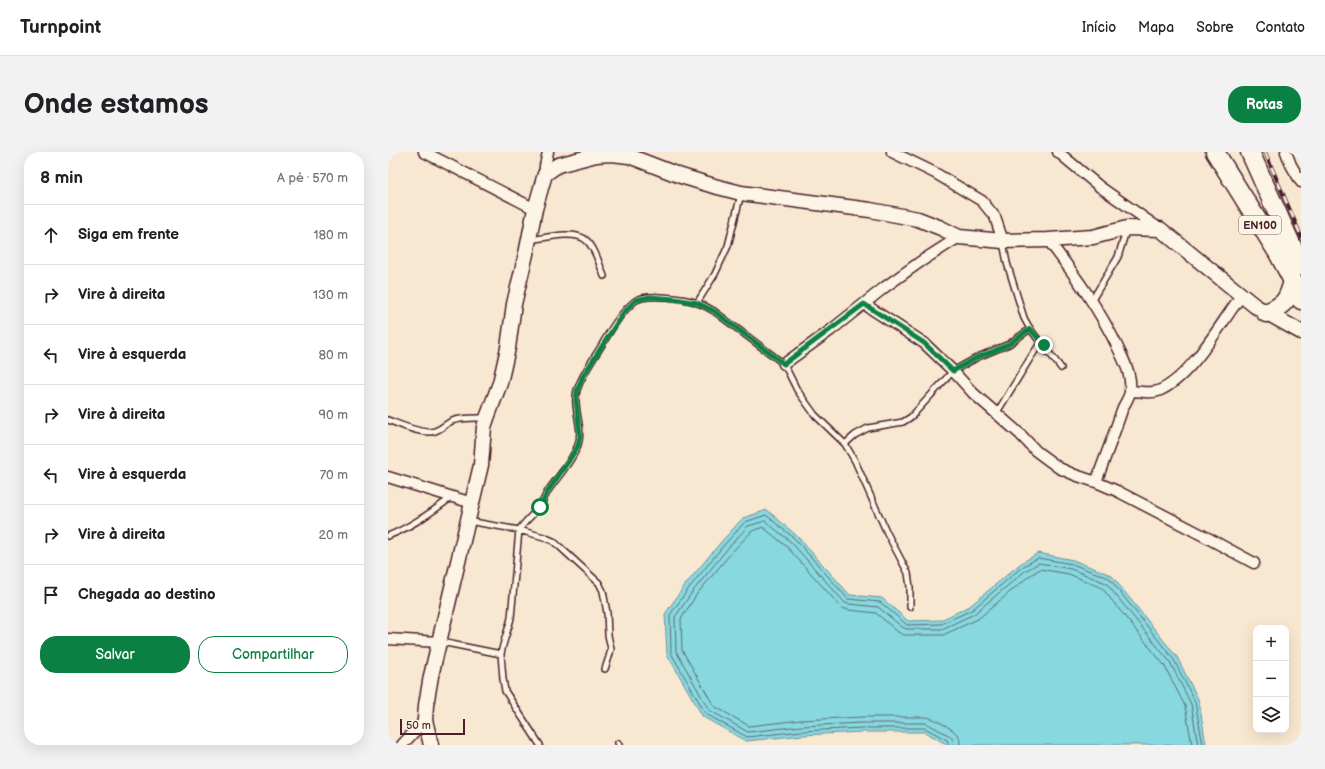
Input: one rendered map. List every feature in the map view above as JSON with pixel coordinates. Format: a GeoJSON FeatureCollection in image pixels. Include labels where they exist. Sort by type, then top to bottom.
{"type":"FeatureCollection","features":[{"type":"Feature","properties":{"kind":"highway","name":"EN100"},"geometry":{"type":"LineString","coordinates":[[1215,152],[1278,253],[1297,274]]}},
{"type":"Feature","properties":{"kind":"highway","name":"EN100"},"geometry":{"type":"LineString","coordinates":[[1250,152],[1297,274],[1301,300]]}},
{"type":"Feature","properties":{"kind":"highway"},"geometry":{"type":"LineString","coordinates":[[1266,313],[1280,306],[1286,301],[1297,274]]}},
{"type":"Feature","properties":{"kind":"street"},"geometry":{"type":"LineString","coordinates":[[424,152],[535,209]]}},
{"type":"Feature","properties":{"kind":"street"},"geometry":{"type":"LineString","coordinates":[[431,745],[425,720],[427,698],[467,520],[481,465],[484,427],[500,383],[508,348],[514,304],[535,209],[545,174],[548,152]]}},
{"type":"Feature","properties":{"kind":"street"},"geometry":{"type":"LineString","coordinates":[[892,152],[935,173],[982,201],[995,217],[1003,241]]}},
{"type":"Feature","properties":{"kind":"street"},"geometry":{"type":"LineString","coordinates":[[1058,152],[1100,188],[1160,229],[1241,296],[1266,313],[1301,332]]}},
{"type":"Feature","properties":{"kind":"street"},"geometry":{"type":"LineString","coordinates":[[1286,152],[1291,165],[1301,182]]}},
{"type":"Feature","properties":{"kind":"street"},"geometry":{"type":"LineString","coordinates":[[545,174],[558,165],[596,155],[629,154],[681,176],[741,193],[870,210],[918,219],[959,237],[1003,241],[1048,240],[1093,237],[1127,228],[1160,229]]}},
{"type":"Feature","properties":{"kind":"street"},"geometry":{"type":"LineString","coordinates":[[784,364],[900,276],[959,237]]}},
{"type":"Feature","properties":{"kind":"street"},"geometry":{"type":"LineString","coordinates":[[1048,240],[1092,300],[1129,373],[1130,391],[1096,482]]}},
{"type":"Feature","properties":{"kind":"street"},"geometry":{"type":"LineString","coordinates":[[1130,391],[1158,391],[1170,385],[1179,378],[1195,361],[1241,296]]}},
{"type":"Feature","properties":{"kind":"street"},"geometry":{"type":"LineString","coordinates":[[864,304],[924,343],[973,393],[1020,434],[1036,451],[1059,468],[1075,476],[1096,482],[1146,505],[1254,563]]}},
{"type":"Feature","properties":{"kind":"street"},"geometry":{"type":"LineString","coordinates":[[388,477],[472,502]]}},
{"type":"Feature","properties":{"kind":"street"},"geometry":{"type":"LineString","coordinates":[[388,639],[439,642]]}},
{"type":"Feature","properties":{"kind":"street"},"geometry":{"type":"LineString","coordinates":[[402,745],[425,720]]}},
{"type":"Feature","properties":{"kind":"lane"},"geometry":{"type":"LineString","coordinates":[[697,303],[715,274],[728,246],[741,193]]}},
{"type":"Feature","properties":{"kind":"lane"},"geometry":{"type":"LineString","coordinates":[[1092,300],[1118,257],[1127,228]]}},
{"type":"Feature","properties":{"kind":"lane"},"geometry":{"type":"LineString","coordinates":[[529,240],[572,235],[587,240],[597,257],[604,276]]}},
{"type":"Feature","properties":{"kind":"lane"},"geometry":{"type":"LineString","coordinates":[[1003,241],[1007,263],[1024,318],[1030,329],[1042,342],[1061,368]]}},
{"type":"Feature","properties":{"kind":"lane"},"geometry":{"type":"LineString","coordinates":[[540,745],[505,691],[503,679],[503,645],[511,618],[520,530],[526,520],[540,507],[548,491],[578,446],[580,436],[576,400],[577,391],[583,376],[624,312],[636,300],[650,297],[697,303],[714,311],[784,364],[797,390],[815,416],[845,444],[858,468],[887,533],[908,573],[910,607]]}},
{"type":"Feature","properties":{"kind":"lane"},"geometry":{"type":"LineString","coordinates":[[845,444],[868,428],[903,422],[911,417],[953,371],[978,357],[1009,344],[1030,329]]}},
{"type":"Feature","properties":{"kind":"lane"},"geometry":{"type":"LineString","coordinates":[[996,414],[1042,342]]}},
{"type":"Feature","properties":{"kind":"lane"},"geometry":{"type":"LineString","coordinates":[[388,420],[403,426],[430,432],[440,430],[450,421],[461,418],[487,418]]}},
{"type":"Feature","properties":{"kind":"lane"},"geometry":{"type":"LineString","coordinates":[[388,536],[411,525],[435,510],[453,496]]}},
{"type":"Feature","properties":{"kind":"lane"},"geometry":{"type":"LineString","coordinates":[[467,520],[520,530],[544,537],[553,542],[592,575],[599,583],[603,591],[607,613],[608,635],[611,649],[605,669]]}},
{"type":"Feature","properties":{"kind":"lane"},"geometry":{"type":"LineString","coordinates":[[439,642],[502,654]]}},
{"type":"Feature","properties":{"kind":"water"},"geometry":{"type":"Polygon","coordinates":[[[767,510],[797,536],[850,595],[882,598],[908,621],[941,620],[970,606],[1020,564],[1038,553],[1073,560],[1111,575],[1177,657],[1199,701],[1206,745],[948,745],[925,732],[863,732],[803,735],[746,741],[703,717],[667,654],[665,614],[685,585],[743,518],[767,510]]]}},
{"type":"Feature","properties":{"kind":"railway"},"geometry":{"type":"LineString","coordinates":[[1265,152],[1301,236]]}},
{"type":"Feature","properties":{"kind":"route"},"geometry":{"type":"LineString","coordinates":[[540,507],[548,491],[578,446],[580,436],[576,400],[577,391],[583,376],[611,330],[624,312],[636,300],[650,297],[674,299],[705,306],[714,311],[784,364],[864,304],[924,343],[953,371],[965,363],[1009,344],[1030,329],[1044,345]]}}]}
